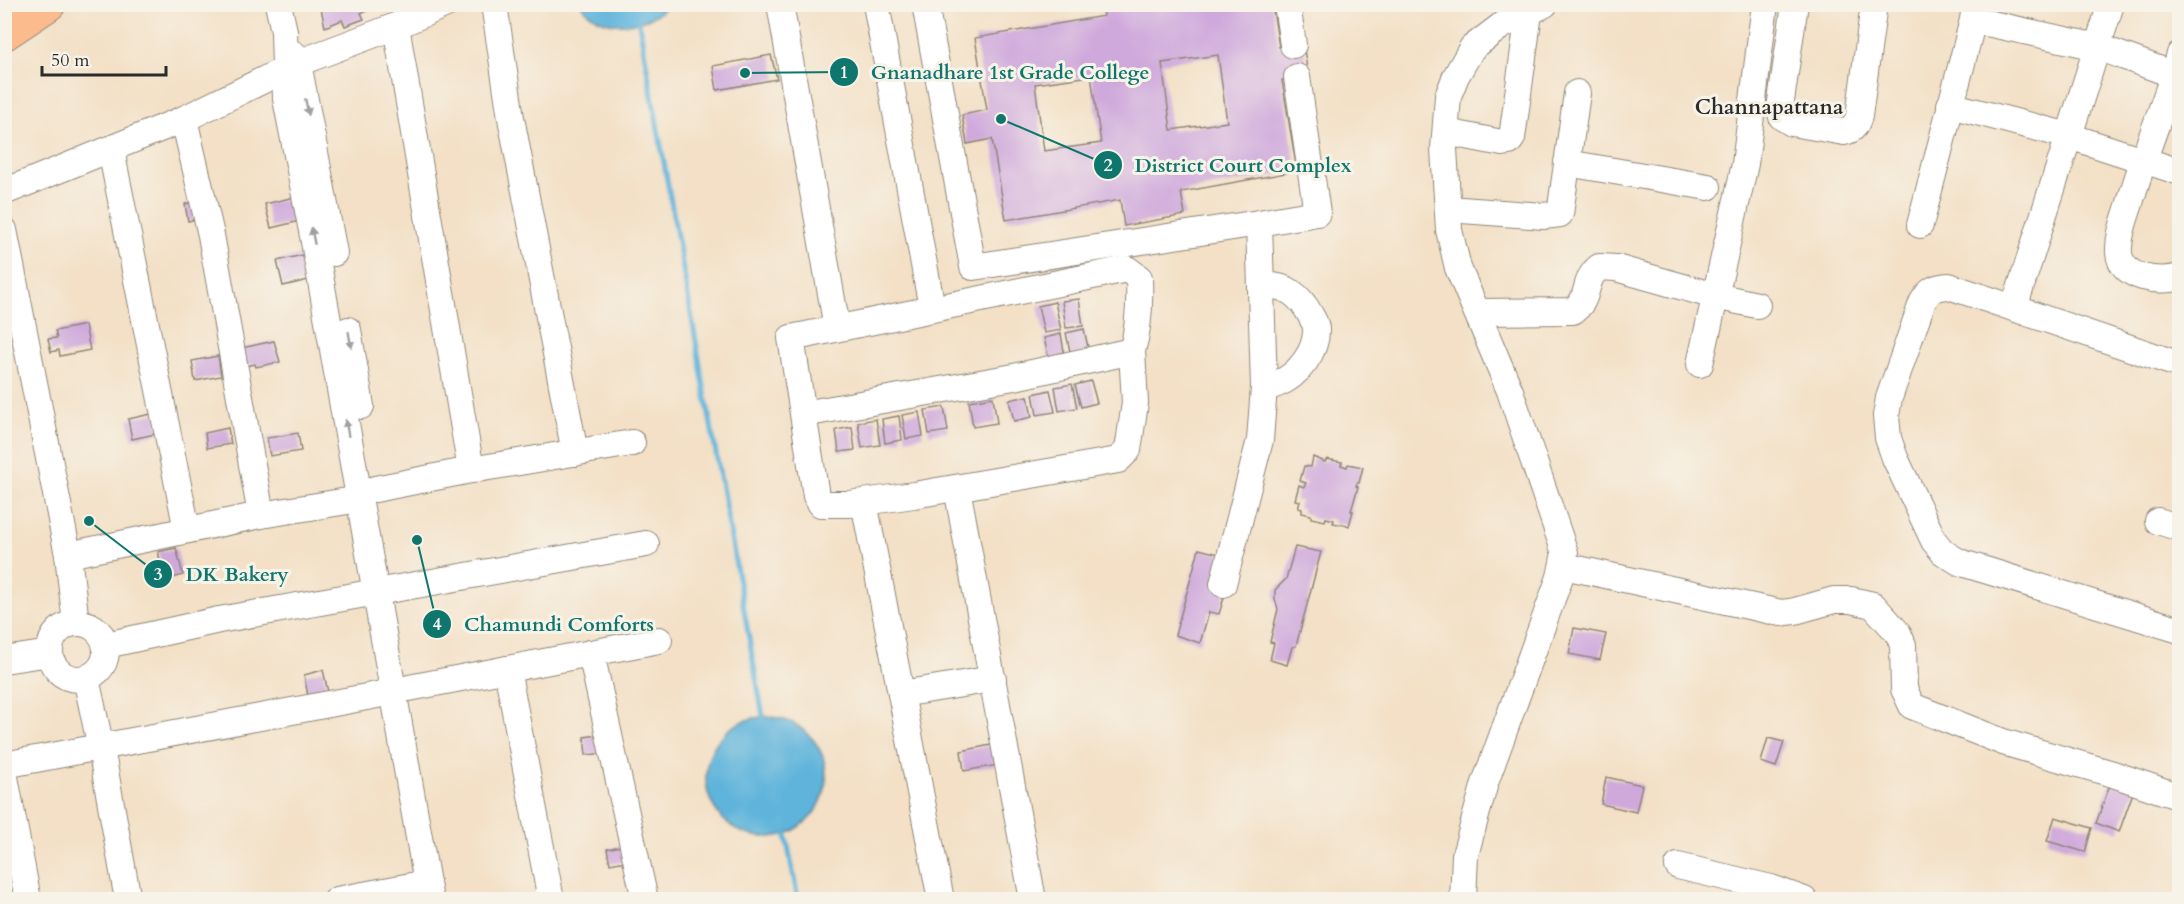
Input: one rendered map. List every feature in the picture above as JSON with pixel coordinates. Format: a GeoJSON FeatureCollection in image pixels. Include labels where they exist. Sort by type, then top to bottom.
{"type":"FeatureCollection","features":[{"type":"Feature","properties":{"kind":"highway"},"geometry":{"type":"LineString","coordinates":[[4,34],[49,4]]}},
{"type":"Feature","properties":{"kind":"street"},"geometry":{"type":"LineString","coordinates":[[278,4],[292,66],[286,99],[368,494],[401,690],[428,891],[337,900]]}},
{"type":"Feature","properties":{"kind":"street"},"geometry":{"type":"LineString","coordinates":[[4,192],[184,119],[292,66],[446,4]]}},
{"type":"Feature","properties":{"kind":"street"},"geometry":{"type":"LineString","coordinates":[[494,4],[511,118],[575,453]]}},
{"type":"Feature","properties":{"kind":"street"},"geometry":{"type":"LineString","coordinates":[[780,4],[837,328]]}},
{"type":"Feature","properties":{"kind":"street"},"geometry":{"type":"LineString","coordinates":[[876,4],[932,308]]}},
{"type":"Feature","properties":{"kind":"street"},"geometry":{"type":"LineString","coordinates":[[925,4],[973,267],[1317,213],[1297,77]]}},
{"type":"Feature","properties":{"kind":"street"},"geometry":{"type":"LineString","coordinates":[[1287,4],[1293,45]]}},
{"type":"Feature","properties":{"kind":"street"},"geometry":{"type":"LineString","coordinates":[[1700,364],[1744,164],[1765,4]]}},
{"type":"Feature","properties":{"kind":"street"},"geometry":{"type":"LineString","coordinates":[[1795,4],[1780,108],[1782,117],[1792,123],[1844,132],[1851,131],[1859,116],[1874,4]]}},
{"type":"Feature","properties":{"kind":"street"},"geometry":{"type":"LineString","coordinates":[[2014,308],[2112,4]]}},
{"type":"Feature","properties":{"kind":"street"},"geometry":{"type":"LineString","coordinates":[[1446,132],[1502,143],[1509,142],[1512,138],[1537,9]]}},
{"type":"Feature","properties":{"kind":"street"},"geometry":{"type":"LineString","coordinates":[[1463,900],[1465,855],[1485,783],[1564,566],[1565,553],[1510,392],[1458,268],[1449,230],[1444,149],[1448,96],[1456,75],[1472,48],[1501,26],[1537,9]]}},
{"type":"Feature","properties":{"kind":"street"},"geometry":{"type":"LineString","coordinates":[[1920,225],[1974,12],[2177,69],[2143,160],[2121,236],[2119,255],[2124,267],[2137,275],[2155,280],[2180,277]]}},
{"type":"Feature","properties":{"kind":"street"},"geometry":{"type":"LineString","coordinates":[[396,26],[471,470]]}},
{"type":"Feature","properties":{"kind":"street"},"geometry":{"type":"LineString","coordinates":[[1448,209],[1544,216],[1560,214],[1577,93]]}},
{"type":"Feature","properties":{"kind":"street"},"geometry":{"type":"LineString","coordinates":[[1950,105],[2069,136],[2180,172]]}},
{"type":"Feature","properties":{"kind":"street"},"geometry":{"type":"LineString","coordinates":[[184,119],[211,235],[261,515]]}},
{"type":"Feature","properties":{"kind":"street"},"geometry":{"type":"LineString","coordinates":[[111,150],[187,530]]}},
{"type":"Feature","properties":{"kind":"street"},"geometry":{"type":"LineString","coordinates":[[1568,164],[1708,188]]}},
{"type":"Feature","properties":{"kind":"street"},"geometry":{"type":"LineString","coordinates":[[1223,584],[1260,440],[1263,387],[1259,223]]}},
{"type":"Feature","properties":{"kind":"street"},"geometry":{"type":"LineString","coordinates":[[4,230],[68,555],[76,623]]}},
{"type":"Feature","properties":{"kind":"street"},"geometry":{"type":"LineString","coordinates":[[1477,312],[1573,311],[1581,306],[1590,274],[1599,267],[1616,268],[1715,296],[1757,305]]}},
{"type":"Feature","properties":{"kind":"street"},"geometry":{"type":"LineString","coordinates":[[1127,269],[1139,279],[1140,297],[1137,335],[1132,351],[1135,403],[1128,450],[1119,460],[864,502],[821,504],[816,496],[791,338],[837,328],[1127,269]]}},
{"type":"Feature","properties":{"kind":"street"},"geometry":{"type":"LineString","coordinates":[[1262,286],[1274,285],[1295,293],[1306,307],[1316,327],[1312,351],[1296,372],[1278,384],[1263,387]]}},
{"type":"Feature","properties":{"kind":"street"},"geometry":{"type":"LineString","coordinates":[[2180,366],[1949,286],[1935,286],[1928,292],[1922,303],[1889,398],[1886,416],[1892,448],[1934,541],[1943,552],[1959,562],[2180,630]]}},
{"type":"Feature","properties":{"kind":"street"},"geometry":{"type":"LineString","coordinates":[[803,414],[1014,377],[1132,351]]}},
{"type":"Feature","properties":{"kind":"street"},"geometry":{"type":"LineString","coordinates":[[68,555],[368,494],[471,470],[632,443]]}},
{"type":"Feature","properties":{"kind":"street"},"geometry":{"type":"LineString","coordinates":[[957,488],[1033,900]]}},
{"type":"Feature","properties":{"kind":"street"},"geometry":{"type":"LineString","coordinates":[[864,502],[941,900]]}},
{"type":"Feature","properties":{"kind":"street"},"geometry":{"type":"LineString","coordinates":[[106,645],[219,620],[646,544]]}},
{"type":"Feature","properties":{"kind":"street"},"geometry":{"type":"LineString","coordinates":[[1564,566],[1781,612],[1795,611],[1834,600],[1851,600],[1873,605],[1898,633],[1903,645],[1904,689],[1912,706],[2003,742],[2113,774],[2180,797]]}},
{"type":"Feature","properties":{"kind":"street"},"geometry":{"type":"LineString","coordinates":[[76,623],[98,631],[106,645],[104,662],[93,675],[86,678],[69,678],[62,674],[56,669],[50,653],[55,637],[68,625],[76,623]]}},
{"type":"Feature","properties":{"kind":"street"},"geometry":{"type":"LineString","coordinates":[[4,765],[659,640]]}},
{"type":"Feature","properties":{"kind":"street"},"geometry":{"type":"LineString","coordinates":[[4,660],[50,653]]}},
{"type":"Feature","properties":{"kind":"street"},"geometry":{"type":"LineString","coordinates":[[591,653],[645,900]]}},
{"type":"Feature","properties":{"kind":"street"},"geometry":{"type":"LineString","coordinates":[[507,669],[551,900]]}},
{"type":"Feature","properties":{"kind":"street"},"geometry":{"type":"LineString","coordinates":[[86,678],[128,900]]}},
{"type":"Feature","properties":{"kind":"street"},"geometry":{"type":"LineString","coordinates":[[902,694],[993,679]]}},
{"type":"Feature","properties":{"kind":"street"},"geometry":{"type":"LineString","coordinates":[[401,690],[447,900]]}},
{"type":"Feature","properties":{"kind":"street"},"geometry":{"type":"LineString","coordinates":[[4,772],[28,900]]}},
{"type":"Feature","properties":{"kind":"street"},"geometry":{"type":"LineString","coordinates":[[1678,866],[1749,891],[1804,900]]}},
{"type":"Feature","properties":{"kind":"water"},"geometry":{"type":"Polygon","coordinates":[[[581,5],[669,5],[659,13],[637,22],[613,24],[590,14],[581,5]]]}},
{"type":"Feature","properties":{"kind":"water"},"geometry":{"type":"Polygon","coordinates":[[[766,717],[789,721],[809,734],[822,754],[826,777],[822,800],[809,820],[789,833],[766,837],[743,833],[723,820],[710,800],[706,777],[710,754],[723,734],[743,721],[766,717]]]}},
{"type":"Feature","properties":{"kind":"building"},"geometry":{"type":"Polygon","coordinates":[[[320,4],[381,5],[361,13],[364,19],[345,26],[342,20],[325,27],[320,4]]]}},
{"type":"Feature","properties":{"kind":"building"},"geometry":{"type":"Polygon","coordinates":[[[1102,4],[1272,4],[1279,47],[1303,43],[1308,75],[1282,80],[1297,171],[1181,192],[1185,215],[1124,226],[1120,200],[1006,220],[992,139],[967,144],[962,115],[987,110],[975,38],[1104,16],[1102,4]],[[1218,55],[1162,63],[1171,130],[1227,122],[1218,55]],[[1091,76],[1035,84],[1044,151],[1101,143],[1091,76]]]}},
{"type":"Feature","properties":{"kind":"building"},"geometry":{"type":"Polygon","coordinates":[[[771,55],[777,79],[717,90],[713,66],[771,55]]]}},
{"type":"Feature","properties":{"kind":"building"},"geometry":{"type":"Polygon","coordinates":[[[299,196],[304,220],[271,228],[265,204],[299,196]]]}},
{"type":"Feature","properties":{"kind":"building"},"geometry":{"type":"Polygon","coordinates":[[[198,201],[201,218],[188,221],[185,204],[198,201]]]}},
{"type":"Feature","properties":{"kind":"building"},"geometry":{"type":"Polygon","coordinates":[[[311,253],[317,278],[283,286],[277,261],[311,253]]]}},
{"type":"Feature","properties":{"kind":"building"},"geometry":{"type":"Polygon","coordinates":[[[1079,299],[1083,326],[1066,328],[1062,301],[1079,299]]]}},
{"type":"Feature","properties":{"kind":"building"},"geometry":{"type":"Polygon","coordinates":[[[1055,302],[1061,330],[1044,333],[1038,306],[1055,302]]]}},
{"type":"Feature","properties":{"kind":"building"},"geometry":{"type":"Polygon","coordinates":[[[85,325],[90,350],[60,356],[59,350],[51,352],[48,339],[57,338],[55,331],[85,325]]]}},
{"type":"Feature","properties":{"kind":"building"},"geometry":{"type":"Polygon","coordinates":[[[1084,329],[1089,352],[1071,356],[1066,333],[1084,329]]]}},
{"type":"Feature","properties":{"kind":"building"},"geometry":{"type":"Polygon","coordinates":[[[1061,334],[1065,358],[1049,361],[1044,338],[1061,334]]]}},
{"type":"Feature","properties":{"kind":"building"},"geometry":{"type":"Polygon","coordinates":[[[274,341],[280,362],[256,367],[255,364],[241,367],[237,349],[274,341]]]}},
{"type":"Feature","properties":{"kind":"building"},"geometry":{"type":"Polygon","coordinates":[[[218,356],[221,376],[195,381],[192,361],[218,356]]]}},
{"type":"Feature","properties":{"kind":"building"},"geometry":{"type":"Polygon","coordinates":[[[1091,381],[1097,403],[1081,407],[1075,385],[1091,381]]]}},
{"type":"Feature","properties":{"kind":"building"},"geometry":{"type":"Polygon","coordinates":[[[1072,384],[1077,408],[1059,411],[1055,387],[1072,384]]]}},
{"type":"Feature","properties":{"kind":"building"},"geometry":{"type":"Polygon","coordinates":[[[1050,390],[1055,412],[1037,415],[1033,394],[1050,390]]]}},
{"type":"Feature","properties":{"kind":"building"},"geometry":{"type":"Polygon","coordinates":[[[1028,396],[1032,417],[1014,421],[1009,400],[1028,396]]]}},
{"type":"Feature","properties":{"kind":"building"},"geometry":{"type":"Polygon","coordinates":[[[993,397],[997,423],[973,427],[969,401],[993,397]]]}},
{"type":"Feature","properties":{"kind":"building"},"geometry":{"type":"Polygon","coordinates":[[[944,407],[948,431],[929,434],[925,410],[944,407]]]}},
{"type":"Feature","properties":{"kind":"building"},"geometry":{"type":"Polygon","coordinates":[[[919,412],[923,436],[906,439],[902,415],[919,412]]]}},
{"type":"Feature","properties":{"kind":"building"},"geometry":{"type":"Polygon","coordinates":[[[156,413],[160,433],[132,439],[128,419],[156,413]]]}},
{"type":"Feature","properties":{"kind":"building"},"geometry":{"type":"Polygon","coordinates":[[[899,416],[902,440],[885,443],[882,419],[899,416]]]}},
{"type":"Feature","properties":{"kind":"building"},"geometry":{"type":"Polygon","coordinates":[[[876,419],[880,445],[862,448],[858,422],[876,419]]]}},
{"type":"Feature","properties":{"kind":"building"},"geometry":{"type":"Polygon","coordinates":[[[852,427],[855,450],[839,452],[836,430],[852,427]]]}},
{"type":"Feature","properties":{"kind":"building"},"geometry":{"type":"Polygon","coordinates":[[[228,428],[231,444],[207,448],[205,433],[228,428]]]}},
{"type":"Feature","properties":{"kind":"building"},"geometry":{"type":"Polygon","coordinates":[[[298,433],[301,451],[270,456],[267,438],[298,433]]]}},
{"type":"Feature","properties":{"kind":"building"},"geometry":{"type":"Polygon","coordinates":[[[1313,457],[1325,462],[1327,459],[1342,462],[1341,465],[1347,467],[1348,464],[1363,467],[1356,486],[1358,487],[1349,526],[1333,523],[1334,520],[1326,518],[1325,521],[1311,518],[1311,515],[1302,513],[1302,509],[1298,508],[1300,501],[1295,500],[1299,485],[1304,487],[1306,483],[1300,481],[1304,466],[1311,467],[1313,457]]]}},
{"type":"Feature","properties":{"kind":"building"},"geometry":{"type":"Polygon","coordinates":[[[1295,547],[1321,552],[1296,646],[1292,647],[1287,665],[1270,660],[1274,643],[1270,642],[1278,609],[1275,590],[1286,579],[1295,547]]]}},
{"type":"Feature","properties":{"kind":"building"},"geometry":{"type":"Polygon","coordinates":[[[176,548],[183,575],[165,580],[158,552],[176,548]]]}},
{"type":"Feature","properties":{"kind":"building"},"geometry":{"type":"Polygon","coordinates":[[[1199,549],[1223,555],[1228,585],[1219,614],[1209,612],[1200,643],[1175,635],[1199,549]]]}},
{"type":"Feature","properties":{"kind":"building"},"geometry":{"type":"Polygon","coordinates":[[[1574,628],[1606,634],[1600,660],[1569,654],[1574,628]]]}},
{"type":"Feature","properties":{"kind":"building"},"geometry":{"type":"Polygon","coordinates":[[[323,670],[329,696],[309,701],[304,675],[323,670]]]}},
{"type":"Feature","properties":{"kind":"building"},"geometry":{"type":"Polygon","coordinates":[[[605,734],[607,753],[586,755],[584,737],[605,734]]]}},
{"type":"Feature","properties":{"kind":"building"},"geometry":{"type":"Polygon","coordinates":[[[1768,738],[1784,742],[1776,767],[1761,762],[1768,738]]]}},
{"type":"Feature","properties":{"kind":"building"},"geometry":{"type":"Polygon","coordinates":[[[996,744],[999,765],[964,771],[961,751],[996,744]]]}},
{"type":"Feature","properties":{"kind":"building"},"geometry":{"type":"Polygon","coordinates":[[[1606,777],[1642,785],[1636,812],[1601,804],[1606,777]]]}},
{"type":"Feature","properties":{"kind":"building"},"geometry":{"type":"Polygon","coordinates":[[[2111,782],[2134,790],[2119,832],[2096,823],[2111,782]]]}},
{"type":"Feature","properties":{"kind":"building"},"geometry":{"type":"Polygon","coordinates":[[[2055,817],[2092,828],[2085,852],[2047,841],[2055,817]]]}},
{"type":"Feature","properties":{"kind":"building"},"geometry":{"type":"Polygon","coordinates":[[[629,844],[632,860],[610,864],[607,849],[629,844]]]}},
{"type":"Feature","properties":{"kind":"building"},"geometry":{"type":"Polygon","coordinates":[[[10,866],[13,882],[4,884],[4,867],[10,866]]]}},
{"type":"Feature","properties":{"kind":"building"},"geometry":{"type":"Polygon","coordinates":[[[12,887],[14,900],[5,900],[5,888],[12,887]]]}},
{"type":"Feature","properties":{"kind":"waterway"},"geometry":{"type":"LineString","coordinates":[[639,23],[763,716]]}},
{"type":"Feature","properties":{"kind":"waterway"},"geometry":{"type":"LineString","coordinates":[[786,835],[798,900]]}},
{"type":"Feature","properties":{"kind":"place","name":"Gnanadhare 1st Grade College"},"geometry":{"type":"Point","coordinates":[745,73]}},
{"type":"Feature","properties":{"kind":"place","name":"District Court Complex"},"geometry":{"type":"Point","coordinates":[1001,119]}},
{"type":"Feature","properties":{"kind":"place","name":"DK Bakery"},"geometry":{"type":"Point","coordinates":[89,521]}},
{"type":"Feature","properties":{"kind":"place","name":"Chamundi Comforts"},"geometry":{"type":"Point","coordinates":[417,540]}},
{"type":"Feature","properties":{"kind":"district","name":"Channapattana"},"geometry":{"type":"Point","coordinates":[1769,107]}}]}
